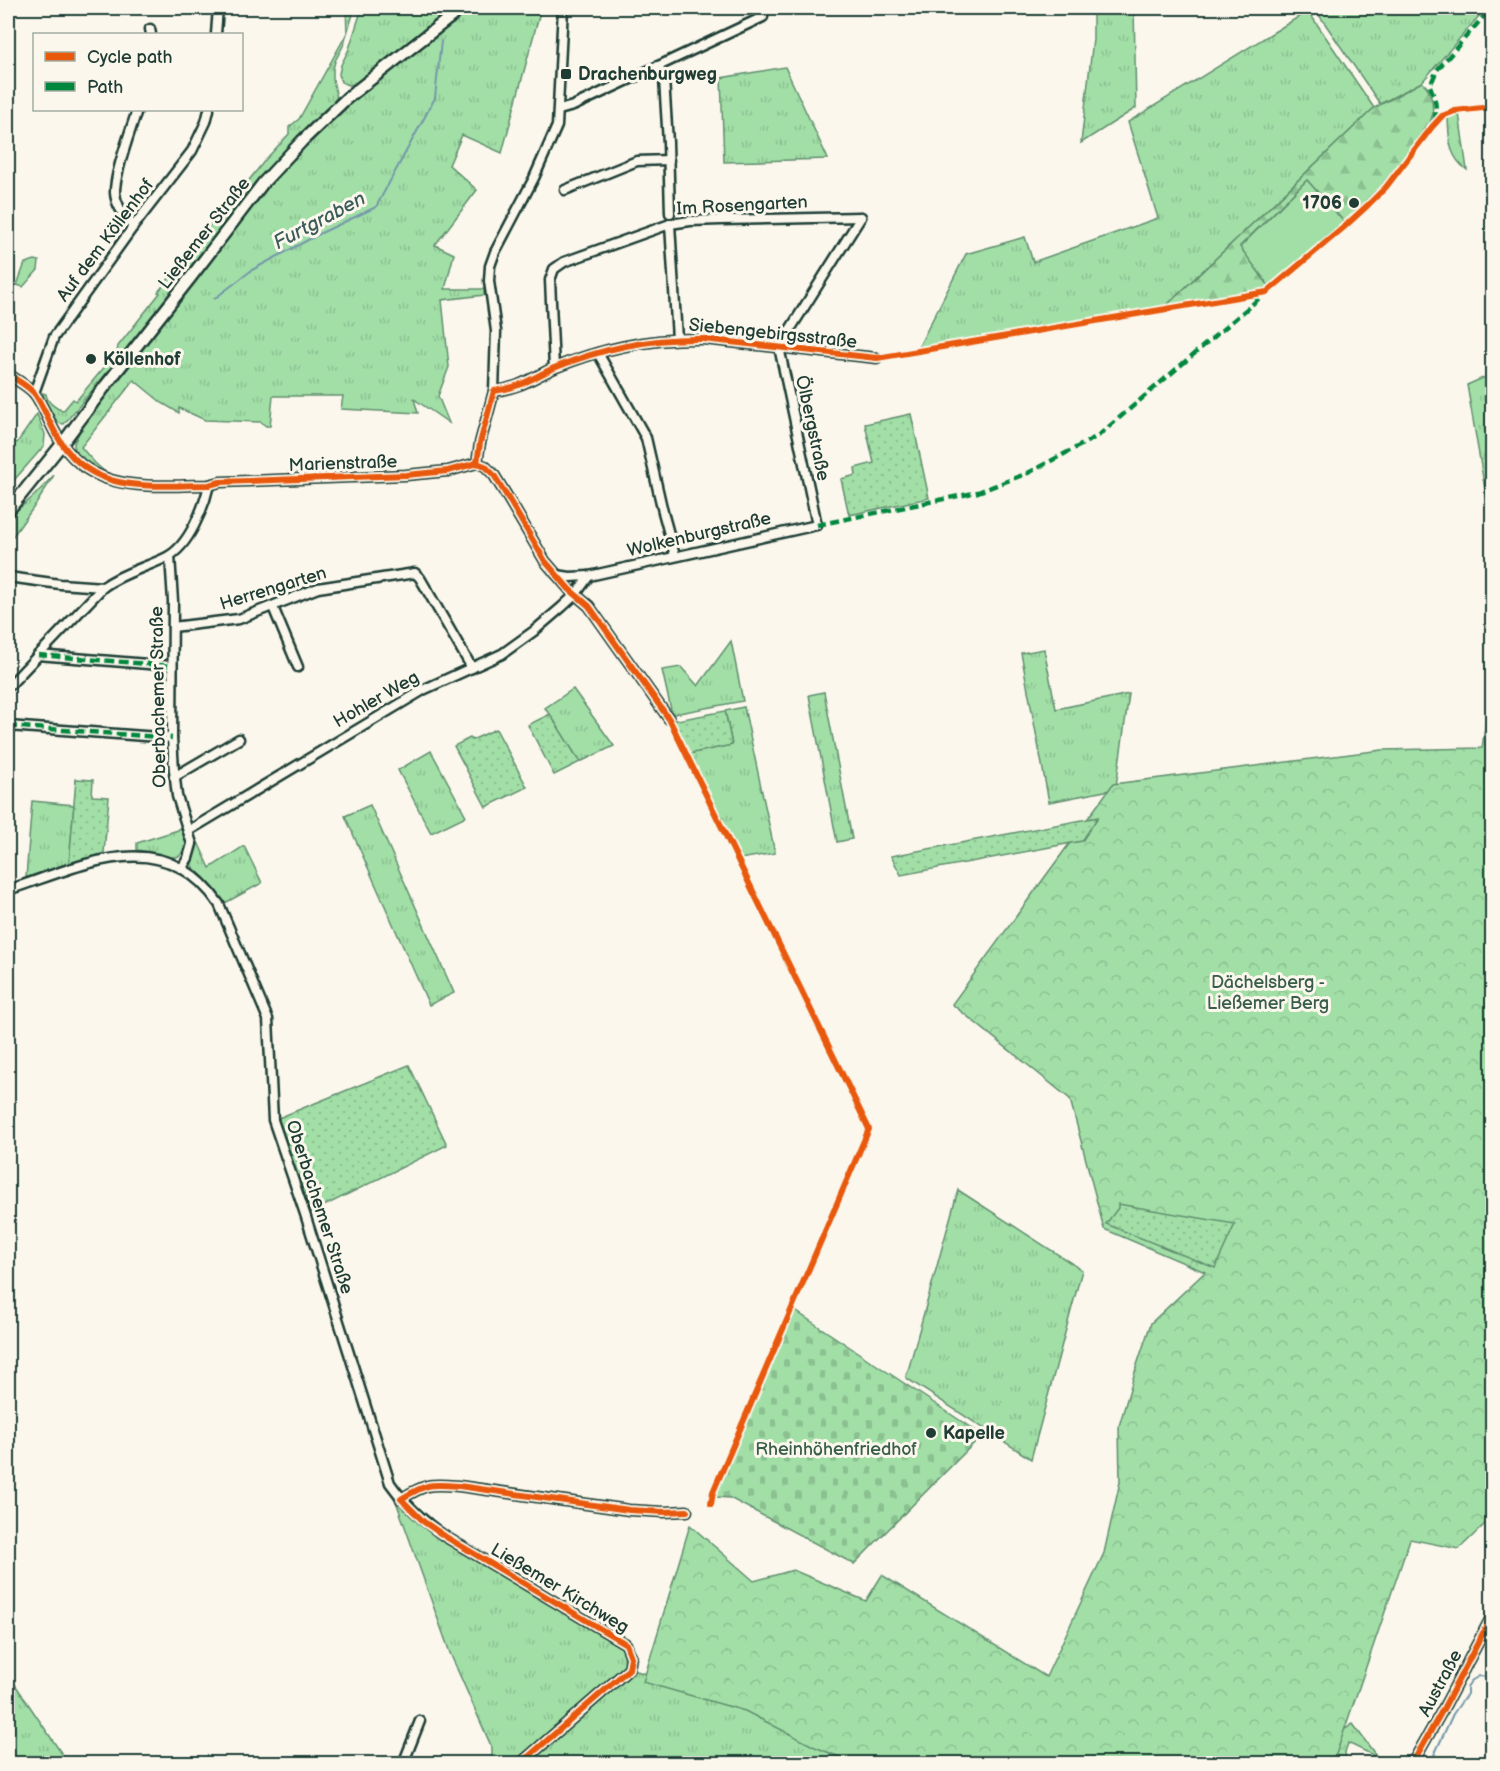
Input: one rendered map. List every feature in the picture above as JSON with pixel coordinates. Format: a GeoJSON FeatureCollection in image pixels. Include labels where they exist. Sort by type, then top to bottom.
{"type":"FeatureCollection","features":[{"type":"Feature","properties":{"kind":"street"},"geometry":{"type":"LineString","coordinates":[[216,33],[218,8]]}},
{"type":"Feature","properties":{"kind":"street","name":"Ließemer Straße"},"geometry":{"type":"LineString","coordinates":[[8,511],[263,183],[347,98],[462,8]]}},
{"type":"Feature","properties":{"kind":"street"},"geometry":{"type":"LineString","coordinates":[[563,8],[557,126],[490,266],[489,280],[496,331],[494,391],[477,463],[485,466],[494,475],[545,561],[569,589],[589,606],[669,719]]}},
{"type":"Feature","properties":{"kind":"street"},"geometry":{"type":"LineString","coordinates":[[559,110],[573,106],[763,17]]}},
{"type":"Feature","properties":{"kind":"street"},"geometry":{"type":"LineString","coordinates":[[658,66],[664,79],[670,213]]}},
{"type":"Feature","properties":{"kind":"street"},"geometry":{"type":"LineString","coordinates":[[133,227],[120,209],[115,194],[137,111]]}},
{"type":"Feature","properties":{"kind":"street","name":"Auf dem Köllenhof"},"geometry":{"type":"LineString","coordinates":[[34,393],[54,337],[133,227],[192,151],[209,111]]}},
{"type":"Feature","properties":{"kind":"street"},"geometry":{"type":"LineString","coordinates":[[565,190],[637,161],[669,160]]}},
{"type":"Feature","properties":{"kind":"street","name":"Im Rosengarten"},"geometry":{"type":"LineString","coordinates":[[554,368],[550,280],[554,269],[564,262],[670,224],[690,221],[861,217],[779,347]]}},
{"type":"Feature","properties":{"kind":"street"},"geometry":{"type":"LineString","coordinates":[[670,224],[677,339]]}},
{"type":"Feature","properties":{"kind":"street","name":"Siebengebirgsstraße"},"geometry":{"type":"LineString","coordinates":[[494,391],[522,385],[554,368],[598,353],[625,346],[677,339],[703,339],[877,358]]}},
{"type":"Feature","properties":{"kind":"street","name":"Ölbergstraße"},"geometry":{"type":"LineString","coordinates":[[779,347],[817,525]]}},
{"type":"Feature","properties":{"kind":"street"},"geometry":{"type":"LineString","coordinates":[[598,353],[646,438],[675,556]]}},
{"type":"Feature","properties":{"kind":"street"},"geometry":{"type":"LineString","coordinates":[[8,374],[34,393]]}},
{"type":"Feature","properties":{"kind":"street","name":"Marienstraße"},"geometry":{"type":"LineString","coordinates":[[34,393],[69,454],[84,468],[100,476],[128,484],[209,485],[238,481],[406,476],[448,471],[477,463]]}},
{"type":"Feature","properties":{"kind":"street"},"geometry":{"type":"LineString","coordinates":[[8,687],[103,586],[117,577],[170,556],[187,540],[205,501],[209,485]]}},
{"type":"Feature","properties":{"kind":"street","name":"Wolkenburgstraße"},"geometry":{"type":"LineString","coordinates":[[557,575],[589,576],[817,525]]}},
{"type":"Feature","properties":{"kind":"street","name":"Oberbachemer Straße"},"geometry":{"type":"LineString","coordinates":[[170,556],[174,777],[177,796],[192,844],[182,868]]}},
{"type":"Feature","properties":{"kind":"street","name":"Herrengarten"},"geometry":{"type":"LineString","coordinates":[[173,627],[239,619],[318,588],[415,573],[472,668]]}},
{"type":"Feature","properties":{"kind":"street"},"geometry":{"type":"LineString","coordinates":[[576,594],[589,576]]}},
{"type":"Feature","properties":{"kind":"street"},"geometry":{"type":"LineString","coordinates":[[8,577],[60,584],[103,586]]}},
{"type":"Feature","properties":{"kind":"street","name":"Hohler Weg"},"geometry":{"type":"LineString","coordinates":[[188,831],[388,710],[426,689],[502,654],[534,631],[576,594]]}},
{"type":"Feature","properties":{"kind":"street"},"geometry":{"type":"LineString","coordinates":[[273,607],[298,667]]}},
{"type":"Feature","properties":{"kind":"street"},"geometry":{"type":"LineString","coordinates":[[38,655],[172,666]]}},
{"type":"Feature","properties":{"kind":"street"},"geometry":{"type":"LineString","coordinates":[[8,726],[172,738]]}},
{"type":"Feature","properties":{"kind":"street"},"geometry":{"type":"LineString","coordinates":[[174,777],[239,739]]}},
{"type":"Feature","properties":{"kind":"street","name":"Oberbachemer Straße"},"geometry":{"type":"LineString","coordinates":[[8,890],[97,861],[118,856],[144,857],[182,868],[208,889],[219,904],[268,1019],[273,1120],[388,1479],[401,1499]]}},
{"type":"Feature","properties":{"kind":"street"},"geometry":{"type":"LineString","coordinates":[[401,1499],[418,1488],[431,1484],[629,1510],[687,1511]]}},
{"type":"Feature","properties":{"kind":"street","name":"Ließemer Kirchweg"},"geometry":{"type":"LineString","coordinates":[[401,1499],[424,1522],[446,1538],[626,1644],[631,1657],[628,1669],[520,1764]]}},
{"type":"Feature","properties":{"kind":"street","name":"Austraße"},"geometry":{"type":"LineString","coordinates":[[1412,1764],[1492,1616]]}},
{"type":"Feature","properties":{"kind":"street"},"geometry":{"type":"LineString","coordinates":[[403,1764],[420,1721]]}},
{"type":"Feature","properties":{"kind":"green space"},"geometry":{"type":"Polygon","coordinates":[[[346,8],[355,8],[343,46],[333,69],[337,98],[335,101],[293,142],[143,330],[64,424],[58,423],[43,393],[52,404],[63,411],[73,399],[76,401],[117,352],[118,346],[160,293],[158,292],[206,233],[217,209],[223,203],[229,205],[289,134],[289,127],[299,119],[347,33],[346,8]]]}},
{"type":"Feature","properties":{"kind":"green space"},"geometry":{"type":"Polygon","coordinates":[[[362,8],[451,8],[355,84],[348,85],[341,82],[339,74],[362,8]]]}},
{"type":"Feature","properties":{"kind":"green space"},"geometry":{"type":"Polygon","coordinates":[[[468,8],[541,8],[502,153],[462,135],[449,165],[477,190],[435,245],[454,254],[445,289],[484,289],[484,295],[442,300],[449,367],[438,396],[449,423],[414,399],[418,413],[341,409],[343,396],[273,396],[270,426],[261,422],[205,420],[179,408],[179,413],[162,403],[134,380],[81,447],[99,467],[112,476],[96,470],[82,460],[74,452],[74,443],[82,427],[284,167],[359,93],[468,8]]]}},
{"type":"Feature","properties":{"kind":"green space"},"geometry":{"type":"Polygon","coordinates":[[[1093,8],[1134,8],[1136,108],[1081,143],[1093,39],[1093,8]]]}},
{"type":"Feature","properties":{"kind":"green space"},"geometry":{"type":"Polygon","coordinates":[[[1486,8],[1422,82],[1380,104],[1315,9],[1486,8]]]}},
{"type":"Feature","properties":{"kind":"green space"},"geometry":{"type":"Polygon","coordinates":[[[1308,11],[1374,108],[1167,305],[918,348],[966,254],[1025,237],[1033,262],[1158,218],[1128,122],[1308,11]]]}},
{"type":"Feature","properties":{"kind":"green space"},"geometry":{"type":"Polygon","coordinates":[[[785,67],[828,159],[724,162],[721,78],[785,67]]]}},
{"type":"Feature","properties":{"kind":"green space"},"geometry":{"type":"Polygon","coordinates":[[[1422,82],[1427,87],[1432,100],[1433,113],[1429,126],[1382,185],[1344,222],[1307,180],[1240,246],[1269,286],[1167,305],[1374,108],[1422,82]]]}},
{"type":"Feature","properties":{"kind":"green space"},"geometry":{"type":"Polygon","coordinates":[[[1459,113],[1467,170],[1456,159],[1449,139],[1448,117],[1459,113]]]}},
{"type":"Feature","properties":{"kind":"green space"},"geometry":{"type":"Polygon","coordinates":[[[1307,180],[1344,222],[1269,286],[1240,247],[1307,180]]]}},
{"type":"Feature","properties":{"kind":"green space"},"geometry":{"type":"Polygon","coordinates":[[[39,261],[38,270],[23,287],[17,285],[25,263],[39,261]]]}},
{"type":"Feature","properties":{"kind":"green space"},"geometry":{"type":"Polygon","coordinates":[[[1492,374],[1492,530],[1467,385],[1492,374]]]}},
{"type":"Feature","properties":{"kind":"green space"},"geometry":{"type":"Polygon","coordinates":[[[37,414],[45,434],[44,446],[8,487],[8,458],[10,455],[8,444],[10,441],[17,443],[37,414]]]}},
{"type":"Feature","properties":{"kind":"green space"},"geometry":{"type":"Polygon","coordinates":[[[911,414],[929,498],[849,515],[841,479],[856,475],[855,468],[874,463],[865,424],[911,414]]]}},
{"type":"Feature","properties":{"kind":"green space"},"geometry":{"type":"Polygon","coordinates":[[[54,475],[8,543],[8,523],[17,510],[54,475]]]}},
{"type":"Feature","properties":{"kind":"green space"},"geometry":{"type":"Polygon","coordinates":[[[731,641],[743,701],[672,714],[662,670],[681,667],[698,686],[731,641]]]}},
{"type":"Feature","properties":{"kind":"green space"},"geometry":{"type":"Polygon","coordinates":[[[1044,649],[1056,709],[1129,694],[1116,786],[1110,790],[1049,802],[1021,653],[1044,649]]]}},
{"type":"Feature","properties":{"kind":"green space","name":"Dächelsberg - Ließemer Berg"},"geometry":{"type":"Polygon","coordinates":[[[1492,678],[1492,1512],[1487,1522],[1459,1549],[1410,1539],[1333,1763],[854,1763],[815,1747],[745,1711],[643,1682],[690,1525],[754,1581],[793,1570],[866,1601],[882,1575],[1046,1677],[1104,1553],[1120,1482],[1119,1426],[1151,1323],[1205,1272],[1104,1229],[1070,1099],[952,1004],[1113,784],[1382,750],[1482,748],[1492,678]]]}},
{"type":"Feature","properties":{"kind":"green space"},"geometry":{"type":"Polygon","coordinates":[[[573,689],[614,746],[580,762],[545,708],[573,689]]]}},
{"type":"Feature","properties":{"kind":"green space"},"geometry":{"type":"Polygon","coordinates":[[[824,692],[852,839],[837,842],[809,695],[824,692]]]}},
{"type":"Feature","properties":{"kind":"green space"},"geometry":{"type":"Polygon","coordinates":[[[744,707],[775,853],[740,859],[688,754],[732,745],[725,711],[744,707]]]}},
{"type":"Feature","properties":{"kind":"green space"},"geometry":{"type":"Polygon","coordinates":[[[725,711],[732,745],[688,754],[672,721],[725,711]]]}},
{"type":"Feature","properties":{"kind":"green space"},"geometry":{"type":"Polygon","coordinates":[[[550,714],[580,762],[554,775],[528,725],[550,714]]]}},
{"type":"Feature","properties":{"kind":"green space"},"geometry":{"type":"Polygon","coordinates":[[[496,729],[527,787],[486,807],[454,746],[496,729]]]}},
{"type":"Feature","properties":{"kind":"green space"},"geometry":{"type":"Polygon","coordinates":[[[431,751],[466,816],[431,833],[398,770],[431,751]]]}},
{"type":"Feature","properties":{"kind":"green space"},"geometry":{"type":"Polygon","coordinates":[[[76,779],[93,780],[92,796],[109,797],[104,853],[69,864],[76,779]]]}},
{"type":"Feature","properties":{"kind":"green space"},"geometry":{"type":"Polygon","coordinates":[[[32,801],[74,805],[69,864],[26,878],[32,801]]]}},
{"type":"Feature","properties":{"kind":"green space"},"geometry":{"type":"Polygon","coordinates":[[[370,805],[454,993],[429,1005],[345,816],[370,805]]]}},
{"type":"Feature","properties":{"kind":"green space"},"geometry":{"type":"Polygon","coordinates":[[[1098,817],[1082,841],[901,875],[891,856],[1098,817]]]}},
{"type":"Feature","properties":{"kind":"green space"},"geometry":{"type":"Polygon","coordinates":[[[181,826],[187,843],[180,856],[165,856],[137,850],[137,843],[178,830],[181,826]]]}},
{"type":"Feature","properties":{"kind":"green space"},"geometry":{"type":"Polygon","coordinates":[[[197,840],[210,868],[244,846],[262,883],[225,903],[192,866],[197,840]]]}},
{"type":"Feature","properties":{"kind":"green space"},"geometry":{"type":"Polygon","coordinates":[[[409,1065],[447,1145],[308,1214],[276,1119],[409,1065]]]}},
{"type":"Feature","properties":{"kind":"green space"},"geometry":{"type":"Polygon","coordinates":[[[958,1190],[1082,1270],[1031,1459],[906,1378],[958,1190]]]}},
{"type":"Feature","properties":{"kind":"green space"},"geometry":{"type":"Polygon","coordinates":[[[1118,1204],[1235,1224],[1215,1268],[1106,1224],[1118,1208],[1118,1204]]]}},
{"type":"Feature","properties":{"kind":"green space","name":"Rheinhöhenfriedhof"},"geometry":{"type":"Polygon","coordinates":[[[794,1310],[982,1435],[854,1564],[730,1498],[716,1497],[716,1492],[794,1310]]]}},
{"type":"Feature","properties":{"kind":"green space"},"geometry":{"type":"Polygon","coordinates":[[[393,1493],[421,1526],[622,1646],[626,1656],[624,1668],[514,1763],[492,1763],[492,1748],[450,1653],[393,1493]]]}},
{"type":"Feature","properties":{"kind":"green space"},"geometry":{"type":"Polygon","coordinates":[[[633,1670],[748,1704],[864,1764],[526,1764],[633,1670]]]}},
{"type":"Feature","properties":{"kind":"green space"},"geometry":{"type":"Polygon","coordinates":[[[12,1680],[68,1763],[8,1763],[8,1682],[12,1680]]]}},
{"type":"Feature","properties":{"kind":"green space"},"geometry":{"type":"Polygon","coordinates":[[[1353,1724],[1377,1757],[1348,1743],[1345,1752],[1346,1763],[1288,1764],[1353,1724]]]}},
{"type":"Feature","properties":{"kind":"waterway","name":"Furtgraben"},"geometry":{"type":"LineString","coordinates":[[214,299],[252,270],[376,207],[435,98],[441,41]]}},
{"type":"Feature","properties":{"kind":"waterway"},"geometry":{"type":"LineString","coordinates":[[1430,1764],[1453,1714],[1467,1694],[1467,1687],[1471,1681],[1479,1676],[1492,1676]]}},
{"type":"Feature","properties":{"kind":"marked path"},"geometry":{"type":"LineString","coordinates":[[1434,121],[1435,103],[1430,86],[1437,70],[1491,8]]}},
{"type":"Feature","properties":{"kind":"marked path"},"geometry":{"type":"LineString","coordinates":[[817,525],[978,492],[1028,473],[1098,436],[1263,295]]}},
{"type":"Feature","properties":{"kind":"marked path"},"geometry":{"type":"LineString","coordinates":[[38,655],[172,666]]}},
{"type":"Feature","properties":{"kind":"marked path"},"geometry":{"type":"LineString","coordinates":[[8,726],[172,738]]}},
{"type":"Feature","properties":{"kind":"cycle path"},"geometry":{"type":"LineString","coordinates":[[477,463],[494,391],[519,385],[572,361],[627,346],[665,340],[703,339],[877,358],[1267,292],[1343,228],[1386,187],[1442,116],[1455,111],[1492,107]]}},
{"type":"Feature","properties":{"kind":"cycle path"},"geometry":{"type":"LineString","coordinates":[[8,374],[34,393],[56,434],[70,454],[86,468],[122,483],[164,486],[209,485],[220,482],[406,475],[448,471],[477,463],[485,466],[494,475],[545,561],[569,589],[589,606],[669,719],[869,1129],[713,1492],[711,1504]]}},
{"type":"Feature","properties":{"kind":"cycle path"},"geometry":{"type":"LineString","coordinates":[[520,1764],[629,1669],[631,1657],[626,1644],[446,1537],[424,1522],[401,1499],[423,1487],[441,1485],[629,1510],[687,1511]]}},
{"type":"Feature","properties":{"kind":"cycle path"},"geometry":{"type":"LineString","coordinates":[[1412,1764],[1492,1616]]}},
{"type":"Feature","properties":{"kind":"place","name":"Drachenburgweg"},"geometry":{"type":"Point","coordinates":[566,74]}},
{"type":"Feature","properties":{"kind":"place","name":"1706"},"geometry":{"type":"Point","coordinates":[1354,203]}},
{"type":"Feature","properties":{"kind":"place","name":"Köllenhof"},"geometry":{"type":"Point","coordinates":[91,359]}},
{"type":"Feature","properties":{"kind":"place","name":"Kapelle"},"geometry":{"type":"Point","coordinates":[931,1433]}}]}
